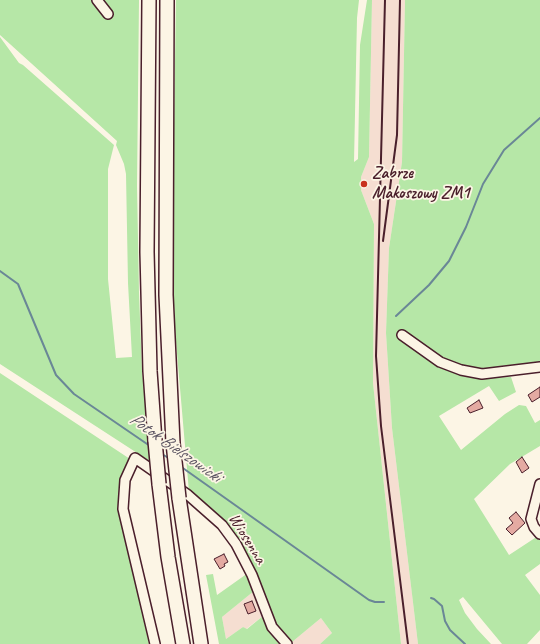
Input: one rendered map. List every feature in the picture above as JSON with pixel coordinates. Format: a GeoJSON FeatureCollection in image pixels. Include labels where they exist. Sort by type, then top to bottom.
{"type":"FeatureCollection","features":[{"type":"Feature","properties":{"kind":"highway"},"geometry":{"type":"LineString","coordinates":[[149,0],[147,252],[150,371],[159,484],[168,557],[183,644]]}},
{"type":"Feature","properties":{"kind":"highway"},"geometry":{"type":"LineString","coordinates":[[167,0],[166,295],[173,444],[179,498],[201,644]]}},
{"type":"Feature","properties":{"kind":"street"},"geometry":{"type":"LineString","coordinates":[[97,0],[108,14]]}},
{"type":"Feature","properties":{"kind":"street"},"geometry":{"type":"LineString","coordinates":[[402,335],[440,362],[461,370],[482,374],[540,368]]}},
{"type":"Feature","properties":{"kind":"street","name":"Wiosenna"},"geometry":{"type":"LineString","coordinates":[[155,644],[122,509],[125,480],[135,458],[188,495],[222,525],[236,544],[252,575],[272,627],[287,644]]}},
{"type":"Feature","properties":{"kind":"street"},"geometry":{"type":"LineString","coordinates":[[540,484],[531,519],[534,527],[540,534]]}},
{"type":"Feature","properties":{"kind":"shaded area"},"geometry":{"type":"Polygon","coordinates":[[[372,0],[405,0],[402,162],[389,248],[386,333],[392,428],[418,644],[401,644],[373,383],[374,224],[361,190],[361,177],[369,157],[372,0]]]}},
{"type":"Feature","properties":{"kind":"shaded area"},"geometry":{"type":"Polygon","coordinates":[[[254,591],[263,616],[246,629],[243,627],[226,639],[222,617],[254,591]]]}},
{"type":"Feature","properties":{"kind":"shaded area"},"geometry":{"type":"Polygon","coordinates":[[[321,618],[332,633],[320,644],[294,644],[292,642],[321,618]]]}},
{"type":"Feature","properties":{"kind":"green space"},"geometry":{"type":"Polygon","coordinates":[[[0,0],[139,0],[137,186],[139,293],[142,371],[151,462],[0,364],[0,37],[19,63],[114,145],[108,169],[108,279],[116,358],[132,357],[128,283],[126,174],[124,164],[116,145],[117,141],[0,35],[0,0]]]}},
{"type":"Feature","properties":{"kind":"green space"},"geometry":{"type":"Polygon","coordinates":[[[176,0],[359,0],[357,18],[354,162],[358,159],[360,45],[367,0],[372,0],[369,157],[361,177],[361,190],[374,224],[373,383],[401,644],[320,644],[332,633],[321,618],[292,642],[280,634],[240,545],[219,516],[189,492],[175,330],[172,248],[176,0]]]}},
{"type":"Feature","properties":{"kind":"green space"},"geometry":{"type":"Polygon","coordinates":[[[405,0],[540,0],[540,362],[500,366],[479,378],[511,377],[516,392],[499,401],[489,386],[439,416],[461,450],[505,414],[519,405],[526,406],[535,423],[540,420],[540,446],[510,464],[474,499],[509,555],[538,536],[540,538],[540,564],[525,575],[540,595],[540,630],[527,644],[502,644],[463,597],[459,600],[465,613],[491,644],[418,644],[392,428],[386,333],[389,248],[402,162],[405,0]]]}},
{"type":"Feature","properties":{"kind":"green space"},"geometry":{"type":"Polygon","coordinates":[[[0,373],[130,459],[119,481],[119,508],[149,644],[0,644],[0,373]]]}},
{"type":"Feature","properties":{"kind":"green space"},"geometry":{"type":"Polygon","coordinates":[[[248,573],[254,591],[222,617],[226,639],[243,627],[247,629],[263,616],[282,644],[219,644],[206,575],[213,574],[217,595],[248,573]]]}},
{"type":"Feature","properties":{"kind":"building"},"geometry":{"type":"Polygon","coordinates":[[[540,387],[540,397],[532,402],[528,395],[540,387]]]}},
{"type":"Feature","properties":{"kind":"building"},"geometry":{"type":"Polygon","coordinates":[[[479,400],[483,408],[470,413],[467,408],[479,400]]]}},
{"type":"Feature","properties":{"kind":"building"},"geometry":{"type":"Polygon","coordinates":[[[522,457],[529,468],[522,473],[516,462],[522,457]]]}},
{"type":"Feature","properties":{"kind":"building"},"geometry":{"type":"Polygon","coordinates":[[[516,512],[525,523],[512,535],[506,529],[513,523],[509,518],[516,512]]]}},
{"type":"Feature","properties":{"kind":"building"},"geometry":{"type":"Polygon","coordinates":[[[224,554],[228,562],[220,569],[214,559],[224,554]]]}},
{"type":"Feature","properties":{"kind":"building"},"geometry":{"type":"Polygon","coordinates":[[[252,601],[256,611],[248,614],[244,604],[252,601]]]}},
{"type":"Feature","properties":{"kind":"waterway"},"geometry":{"type":"LineString","coordinates":[[396,316],[429,285],[449,261],[466,227],[483,184],[504,150],[540,118]]}},
{"type":"Feature","properties":{"kind":"waterway","name":"Potok Bielszowicki"},"geometry":{"type":"LineString","coordinates":[[0,271],[18,284],[56,375],[74,394],[150,446]]}},
{"type":"Feature","properties":{"kind":"waterway","name":"Potok Bielszowicki"},"geometry":{"type":"LineString","coordinates":[[162,454],[170,459]]}},
{"type":"Feature","properties":{"kind":"waterway","name":"Potok Bielszowicki"},"geometry":{"type":"LineString","coordinates":[[180,466],[369,600],[384,602]]}},
{"type":"Feature","properties":{"kind":"waterway","name":"Potok Bielszowicki"},"geometry":{"type":"LineString","coordinates":[[431,598],[442,606],[445,621],[450,630],[465,644]]}},
{"type":"Feature","properties":{"kind":"railway"},"geometry":{"type":"LineString","coordinates":[[385,0],[376,356],[381,426],[408,644]]}},
{"type":"Feature","properties":{"kind":"railway"},"geometry":{"type":"LineString","coordinates":[[383,241],[397,135],[400,0]]}},
{"type":"Feature","properties":{"kind":"place","name":"Zabrze Makoszowy ZM1"},"geometry":{"type":"Point","coordinates":[364,184]}}]}
